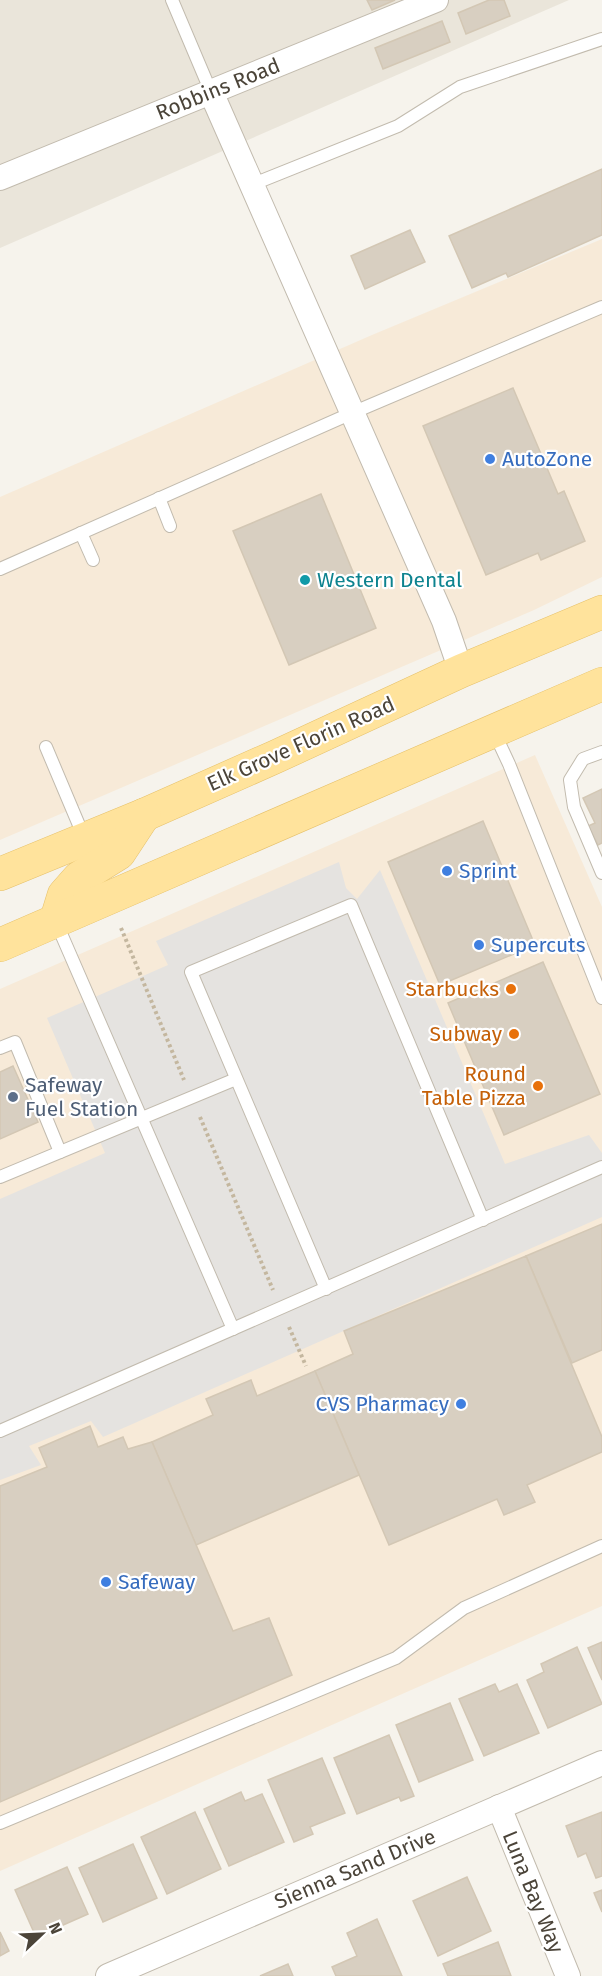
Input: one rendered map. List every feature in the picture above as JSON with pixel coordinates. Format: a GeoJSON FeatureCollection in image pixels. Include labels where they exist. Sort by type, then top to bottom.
{"type":"FeatureCollection","features":[{"type":"Feature","properties":{"kind":"main road","name":"Elk Grove Florin Road"},"geometry":{"type":"LineString","coordinates":[[0,874],[144,815],[461,671],[602,612]]}},
{"type":"Feature","properties":{"kind":"main road"},"geometry":{"type":"LineString","coordinates":[[0,945],[602,684]]}},
{"type":"Feature","properties":{"kind":"main road"},"geometry":{"type":"LineString","coordinates":[[56,921],[64,895],[79,878],[119,854],[144,815]]}},
{"type":"Feature","properties":{"kind":"street","name":"Robbins Road"},"geometry":{"type":"LineString","coordinates":[[0,178],[436,0]]}},
{"type":"Feature","properties":{"kind":"street"},"geometry":{"type":"LineString","coordinates":[[211,92],[444,621],[461,671]]}},
{"type":"Feature","properties":{"kind":"street","name":"Sienna Sand Drive"},"geometry":{"type":"LineString","coordinates":[[108,1976],[602,1763]]}},
{"type":"Feature","properties":{"kind":"street","name":"Luna Bay Way"},"geometry":{"type":"LineString","coordinates":[[499,1807],[568,1976]]}},
{"type":"Feature","properties":{"kind":"lane"},"geometry":{"type":"LineString","coordinates":[[172,0],[211,92]]}},
{"type":"Feature","properties":{"kind":"lane"},"geometry":{"type":"LineString","coordinates":[[252,185],[398,126],[460,87],[602,39]]}},
{"type":"Feature","properties":{"kind":"lane"},"geometry":{"type":"LineString","coordinates":[[0,569],[352,413],[602,307]]}},
{"type":"Feature","properties":{"kind":"lane"},"geometry":{"type":"LineString","coordinates":[[159,498],[170,526]]}},
{"type":"Feature","properties":{"kind":"lane"},"geometry":{"type":"LineString","coordinates":[[81,533],[93,560]]}},
{"type":"Feature","properties":{"kind":"lane"},"geometry":{"type":"LineString","coordinates":[[493,730],[509,764],[602,998]]}},
{"type":"Feature","properties":{"kind":"lane"},"geometry":{"type":"LineString","coordinates":[[46,747],[84,839]]}},
{"type":"Feature","properties":{"kind":"lane"},"geometry":{"type":"LineString","coordinates":[[602,752],[583,759],[570,780],[574,807],[602,873]]}},
{"type":"Feature","properties":{"kind":"lane"},"geometry":{"type":"LineString","coordinates":[[326,1289],[191,972],[351,905],[483,1220]]}},
{"type":"Feature","properties":{"kind":"lane"},"geometry":{"type":"LineString","coordinates":[[56,921],[233,1329]]}},
{"type":"Feature","properties":{"kind":"lane"},"geometry":{"type":"LineString","coordinates":[[0,1048],[15,1042],[60,1152]]}},
{"type":"Feature","properties":{"kind":"lane"},"geometry":{"type":"LineString","coordinates":[[0,1177],[236,1079]]}},
{"type":"Feature","properties":{"kind":"lane"},"geometry":{"type":"LineString","coordinates":[[0,1431],[602,1167]]}},
{"type":"Feature","properties":{"kind":"lane"},"geometry":{"type":"LineString","coordinates":[[0,1823],[396,1659],[464,1608],[602,1546]]}},
{"type":"Feature","properties":{"kind":"path"},"geometry":{"type":"LineString","coordinates":[[121,928],[306,1366]]}},
{"type":"Feature","properties":{"kind":"shaded area"},"geometry":{"type":"Polygon","coordinates":[[[0,0],[569,0],[0,248],[0,0]]]}},
{"type":"Feature","properties":{"kind":"shaded area"},"geometry":{"type":"Polygon","coordinates":[[[602,239],[602,577],[534,610],[0,840],[0,497],[372,335],[602,239]]]}},
{"type":"Feature","properties":{"kind":"shaded area"},"geometry":{"type":"Polygon","coordinates":[[[535,755],[602,907],[602,1606],[0,1871],[0,989],[535,755]]]}},
{"type":"Feature","properties":{"kind":"shaded area"},"geometry":{"type":"Polygon","coordinates":[[[339,862],[346,888],[357,899],[380,870],[505,1164],[589,1135],[602,1153],[602,1217],[103,1437],[91,1421],[29,1446],[41,1465],[0,1480],[0,1199],[105,1153],[47,1018],[168,965],[156,941],[339,862]]]}},
{"type":"Feature","properties":{"kind":"building"},"geometry":{"type":"Polygon","coordinates":[[[367,0],[395,0],[372,10],[367,0]]]}},
{"type":"Feature","properties":{"kind":"building"},"geometry":{"type":"Polygon","coordinates":[[[489,0],[504,0],[510,16],[466,34],[458,13],[489,0]]]}},
{"type":"Feature","properties":{"kind":"building"},"geometry":{"type":"Polygon","coordinates":[[[442,21],[450,42],[383,69],[375,48],[442,21]]]}},
{"type":"Feature","properties":{"kind":"building"},"geometry":{"type":"Polygon","coordinates":[[[602,169],[602,235],[508,277],[506,273],[472,288],[449,236],[602,169]]]}},
{"type":"Feature","properties":{"kind":"building"},"geometry":{"type":"Polygon","coordinates":[[[410,230],[425,262],[365,289],[351,256],[410,230]]]}},
{"type":"Feature","properties":{"kind":"building","name":"AutoZone"},"geometry":{"type":"Polygon","coordinates":[[[513,388],[558,494],[564,491],[585,541],[541,560],[538,553],[486,575],[423,426],[513,388]]]}},
{"type":"Feature","properties":{"kind":"building","name":"Western Dental"},"geometry":{"type":"Polygon","coordinates":[[[321,494],[376,628],[289,665],[233,531],[321,494]]]}},
{"type":"Feature","properties":{"kind":"building"},"geometry":{"type":"Polygon","coordinates":[[[602,789],[602,843],[598,845],[588,826],[595,823],[583,798],[602,789]]]}},
{"type":"Feature","properties":{"kind":"building"},"geometry":{"type":"Polygon","coordinates":[[[483,821],[535,945],[440,985],[388,862],[483,821]]]}},
{"type":"Feature","properties":{"kind":"building"},"geometry":{"type":"Polygon","coordinates":[[[543,962],[600,1094],[504,1135],[448,1003],[543,962]]]}},
{"type":"Feature","properties":{"kind":"building","name":"Safeway Fuel Station"},"geometry":{"type":"Polygon","coordinates":[[[13,1066],[38,1122],[0,1139],[0,1072],[13,1066]]]}},
{"type":"Feature","properties":{"kind":"building"},"geometry":{"type":"Polygon","coordinates":[[[602,1224],[602,1350],[572,1363],[526,1256],[602,1224]]]}},
{"type":"Feature","properties":{"kind":"building"},"geometry":{"type":"Polygon","coordinates":[[[526,1256],[602,1437],[602,1452],[527,1485],[535,1502],[504,1515],[497,1499],[389,1545],[315,1371],[353,1354],[344,1331],[526,1256]]]}},
{"type":"Feature","properties":{"kind":"building"},"geometry":{"type":"Polygon","coordinates":[[[315,1371],[359,1475],[196,1545],[152,1442],[213,1415],[206,1399],[251,1380],[257,1396],[315,1371]]]}},
{"type":"Feature","properties":{"kind":"building","name":"Safeway"},"geometry":{"type":"Polygon","coordinates":[[[90,1426],[98,1447],[123,1437],[128,1449],[152,1442],[233,1631],[269,1618],[292,1675],[0,1802],[0,1486],[47,1467],[39,1448],[90,1426]]]}},
{"type":"Feature","properties":{"kind":"building"},"geometry":{"type":"Polygon","coordinates":[[[602,1642],[602,1680],[588,1648],[602,1642]]]}},
{"type":"Feature","properties":{"kind":"building"},"geometry":{"type":"Polygon","coordinates":[[[577,1647],[602,1704],[548,1728],[527,1680],[544,1672],[541,1664],[577,1647]]]}},
{"type":"Feature","properties":{"kind":"building"},"geometry":{"type":"Polygon","coordinates":[[[495,1684],[499,1692],[517,1684],[539,1733],[484,1756],[459,1699],[495,1684]]]}},
{"type":"Feature","properties":{"kind":"building"},"geometry":{"type":"Polygon","coordinates":[[[450,1703],[473,1760],[419,1782],[396,1725],[450,1703]]]}},
{"type":"Feature","properties":{"kind":"building"},"geometry":{"type":"Polygon","coordinates":[[[389,1735],[414,1796],[401,1801],[399,1797],[357,1814],[334,1758],[389,1735]]]}},
{"type":"Feature","properties":{"kind":"building"},"geometry":{"type":"Polygon","coordinates":[[[322,1758],[345,1813],[310,1827],[313,1834],[294,1842],[268,1780],[322,1758]]]}},
{"type":"Feature","properties":{"kind":"building"},"geometry":{"type":"Polygon","coordinates":[[[241,1792],[245,1801],[262,1794],[284,1842],[229,1866],[204,1809],[241,1792]]]}},
{"type":"Feature","properties":{"kind":"building"},"geometry":{"type":"Polygon","coordinates":[[[195,1812],[221,1869],[167,1894],[141,1837],[195,1812]]]}},
{"type":"Feature","properties":{"kind":"building"},"geometry":{"type":"Polygon","coordinates":[[[602,1812],[602,1876],[596,1878],[586,1853],[578,1857],[566,1826],[602,1812]]]}},
{"type":"Feature","properties":{"kind":"building"},"geometry":{"type":"Polygon","coordinates":[[[133,1844],[157,1898],[103,1922],[79,1868],[133,1844]]]}},
{"type":"Feature","properties":{"kind":"building"},"geometry":{"type":"Polygon","coordinates":[[[67,1867],[88,1914],[36,1937],[15,1890],[67,1867]]]}},
{"type":"Feature","properties":{"kind":"building"},"geometry":{"type":"Polygon","coordinates":[[[467,1877],[491,1931],[438,1956],[413,1901],[467,1877]]]}},
{"type":"Feature","properties":{"kind":"building"},"geometry":{"type":"Polygon","coordinates":[[[602,1890],[602,1912],[594,1893],[602,1890]]]}},
{"type":"Feature","properties":{"kind":"building"},"geometry":{"type":"Polygon","coordinates":[[[377,1919],[402,1976],[336,1976],[332,1967],[357,1956],[347,1933],[377,1919]]]}},
{"type":"Feature","properties":{"kind":"building"},"geometry":{"type":"Polygon","coordinates":[[[0,1932],[9,1951],[0,1956],[0,1932]]]}},
{"type":"Feature","properties":{"kind":"building"},"geometry":{"type":"Polygon","coordinates":[[[498,1942],[511,1976],[448,1976],[443,1964],[498,1942]]]}},
{"type":"Feature","properties":{"kind":"building"},"geometry":{"type":"Polygon","coordinates":[[[288,1964],[293,1976],[260,1976],[288,1964]]]}},
{"type":"Feature","properties":{"kind":"place","name":"AutoZone"},"geometry":{"type":"Point","coordinates":[490,459]}},
{"type":"Feature","properties":{"kind":"place","name":"Western Dental"},"geometry":{"type":"Point","coordinates":[305,580]}},
{"type":"Feature","properties":{"kind":"place","name":"Sprint"},"geometry":{"type":"Point","coordinates":[447,871]}},
{"type":"Feature","properties":{"kind":"place","name":"Supercuts"},"geometry":{"type":"Point","coordinates":[479,945]}},
{"type":"Feature","properties":{"kind":"place","name":"Starbucks"},"geometry":{"type":"Point","coordinates":[511,989]}},
{"type":"Feature","properties":{"kind":"place","name":"Subway"},"geometry":{"type":"Point","coordinates":[514,1034]}},
{"type":"Feature","properties":{"kind":"place","name":"Round Table Pizza"},"geometry":{"type":"Point","coordinates":[538,1086]}},
{"type":"Feature","properties":{"kind":"place","name":"Safeway Fuel Station"},"geometry":{"type":"Point","coordinates":[13,1097]}},
{"type":"Feature","properties":{"kind":"place","name":"CVS Pharmacy"},"geometry":{"type":"Point","coordinates":[461,1404]}},
{"type":"Feature","properties":{"kind":"place","name":"Safeway"},"geometry":{"type":"Point","coordinates":[106,1582]}}]}
